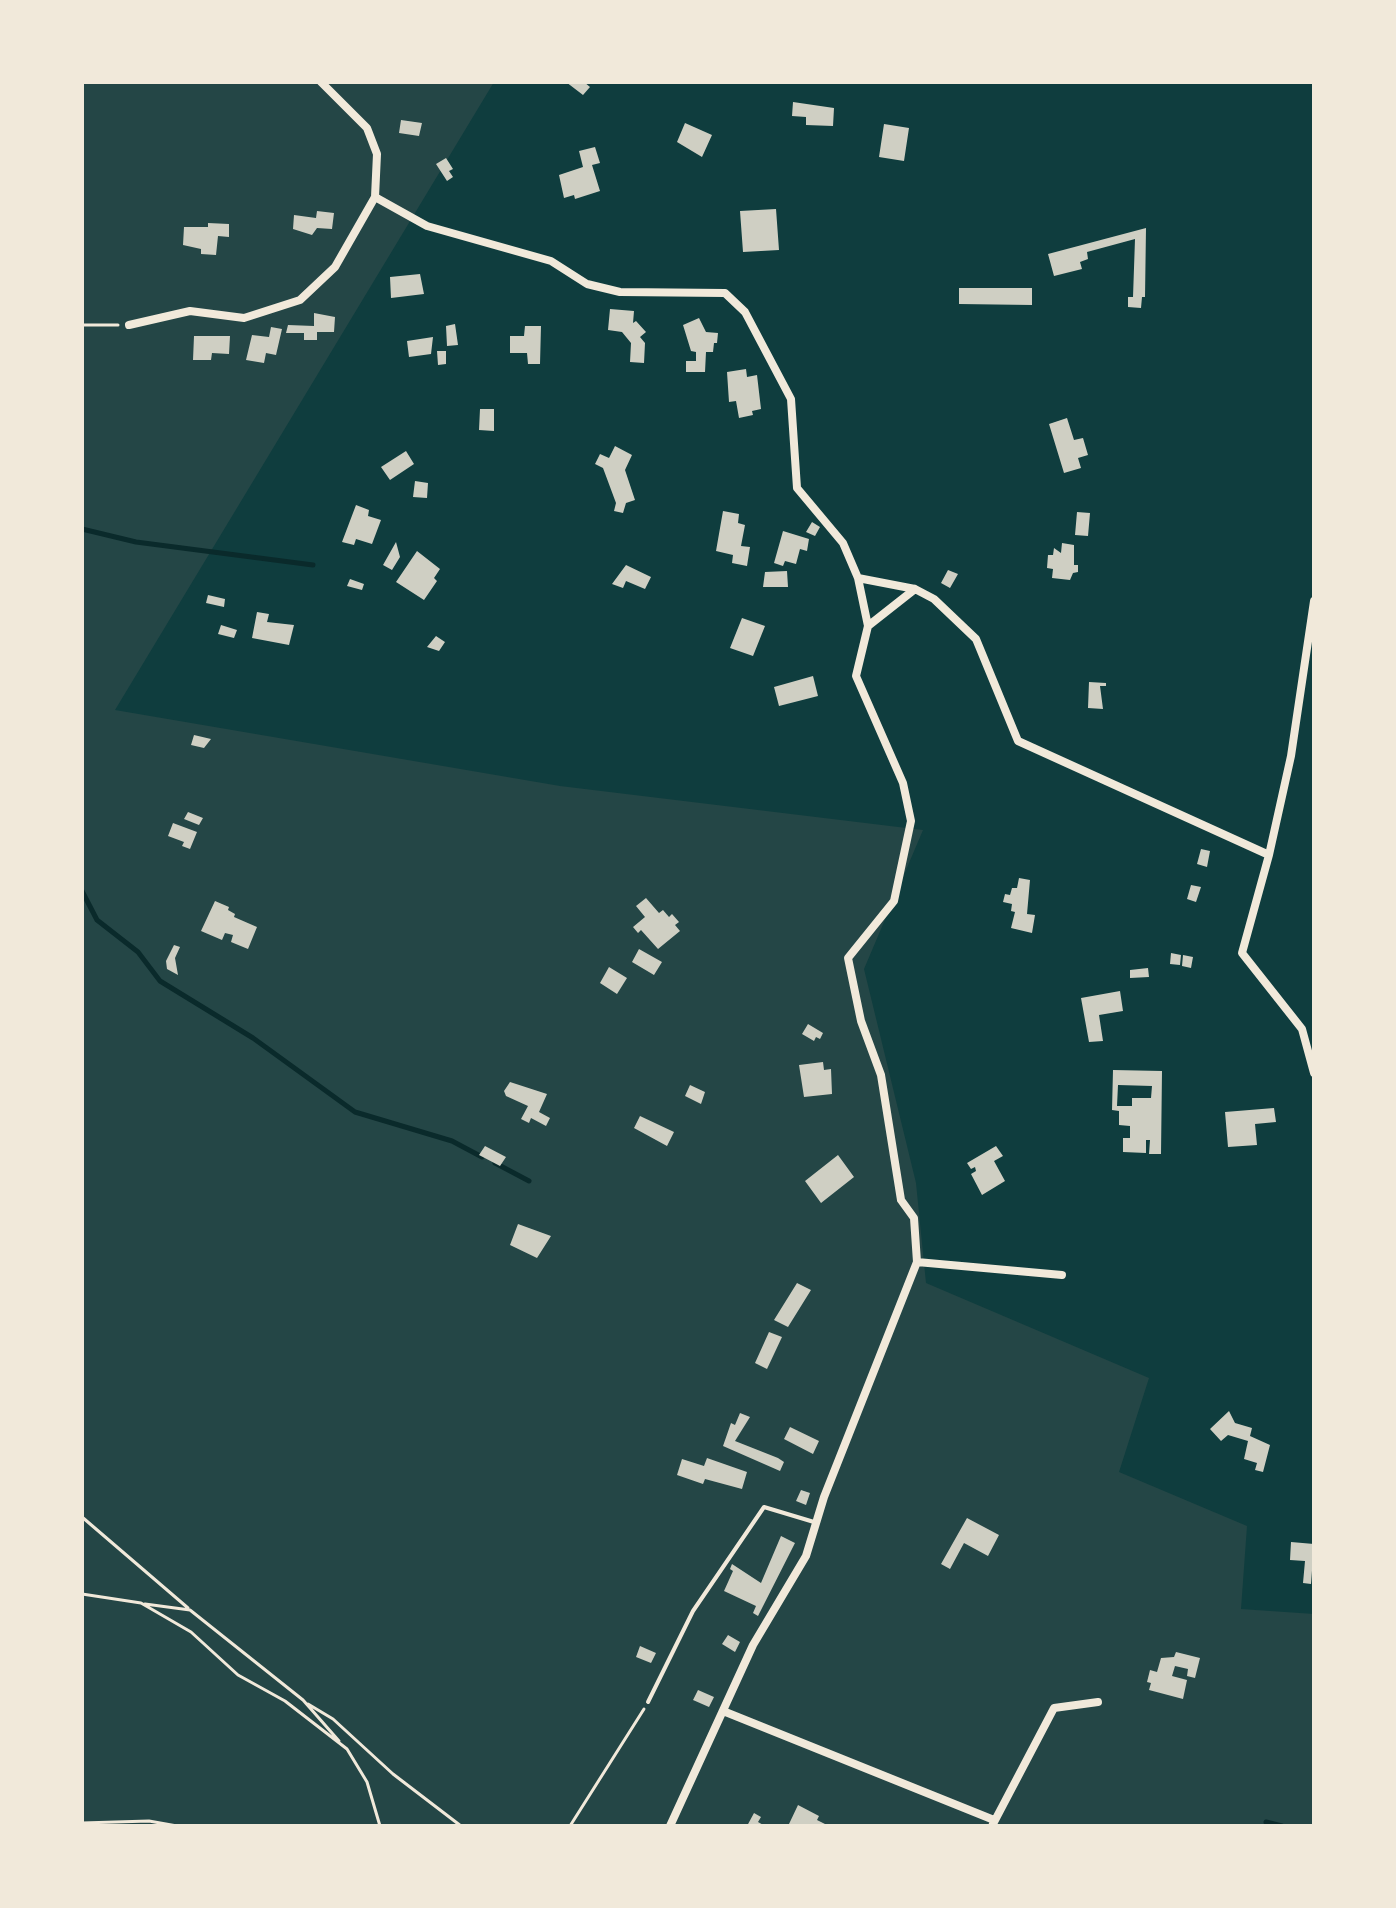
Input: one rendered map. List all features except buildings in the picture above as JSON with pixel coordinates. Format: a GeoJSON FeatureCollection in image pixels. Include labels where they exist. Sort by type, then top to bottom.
{"type":"FeatureCollection","features":[{"type":"Feature","properties":{"kind":"street"},"geometry":{"type":"LineString","coordinates":[[129,325],[190,311],[244,318],[300,300],[335,267],[375,197],[377,154],[367,128],[321,82]]}},
{"type":"Feature","properties":{"kind":"street"},"geometry":{"type":"LineString","coordinates":[[375,197],[427,226],[551,261],[587,284],[620,292],[725,293],[745,312],[791,399],[797,488],[843,543],[858,578],[868,626],[856,676],[903,783],[911,821],[894,901],[848,958],[861,1021],[881,1075],[901,1200],[914,1218],[917,1262],[816,1522],[806,1556],[753,1645],[670,1826]]}},
{"type":"Feature","properties":{"kind":"street"},"geometry":{"type":"LineString","coordinates":[[858,578],[915,589],[934,599],[976,639],[1018,741],[1269,855]]}},
{"type":"Feature","properties":{"kind":"street"},"geometry":{"type":"LineString","coordinates":[[868,626],[915,589]]}},
{"type":"Feature","properties":{"kind":"street"},"geometry":{"type":"LineString","coordinates":[[1314,601],[1291,756],[1269,855],[1242,953],[1302,1029],[1314,1073]]}},
{"type":"Feature","properties":{"kind":"street"},"geometry":{"type":"LineString","coordinates":[[917,1262],[1062,1275]]}},
{"type":"Feature","properties":{"kind":"street"},"geometry":{"type":"LineString","coordinates":[[723,1711],[993,1823],[1054,1708],[1098,1702]]}},
{"type":"Feature","properties":{"kind":"lane"},"geometry":{"type":"LineString","coordinates":[[648,1702],[693,1611],[764,1507],[816,1522]]}},
{"type":"Feature","properties":{"kind":"path"},"geometry":{"type":"LineString","coordinates":[[82,325],[129,325]]}},
{"type":"Feature","properties":{"kind":"path"},"geometry":{"type":"LineString","coordinates":[[82,1517],[190,1610],[303,1700],[333,1719],[393,1774],[461,1826]]}},
{"type":"Feature","properties":{"kind":"path"},"geometry":{"type":"LineString","coordinates":[[82,1594],[190,1610]]}},
{"type":"Feature","properties":{"kind":"path"},"geometry":{"type":"LineString","coordinates":[[141,1603],[191,1632],[238,1675],[285,1701],[347,1749]]}},
{"type":"Feature","properties":{"kind":"path"},"geometry":{"type":"LineString","coordinates":[[303,1700],[347,1749],[367,1782],[380,1826]]}},
{"type":"Feature","properties":{"kind":"path"},"geometry":{"type":"LineString","coordinates":[[570,1826],[648,1702]]}},
{"type":"Feature","properties":{"kind":"path"},"geometry":{"type":"LineString","coordinates":[[82,1823],[149,1821],[177,1826]]}},
{"type":"Feature","properties":{"kind":"shaded area"},"geometry":{"type":"Polygon","coordinates":[[[82,82],[494,82],[115,710],[560,786],[923,830],[864,969],[916,1183],[926,1283],[1149,1378],[1119,1472],[1247,1526],[1241,1609],[1314,1614],[1314,1826],[82,1826],[82,82]]]}},
{"type":"Feature","properties":{"kind":"waterway"},"geometry":{"type":"LineString","coordinates":[[82,529],[136,542],[313,565]]}},
{"type":"Feature","properties":{"kind":"waterway"},"geometry":{"type":"LineString","coordinates":[[82,891],[97,920],[138,952],[160,981],[253,1038],[355,1112],[452,1141],[482,1157]]}},
{"type":"Feature","properties":{"kind":"waterway"},"geometry":{"type":"LineString","coordinates":[[495,1163],[529,1181]]}},
{"type":"Feature","properties":{"kind":"waterway"},"geometry":{"type":"LineString","coordinates":[[1266,1822],[1282,1826]]}}]}
